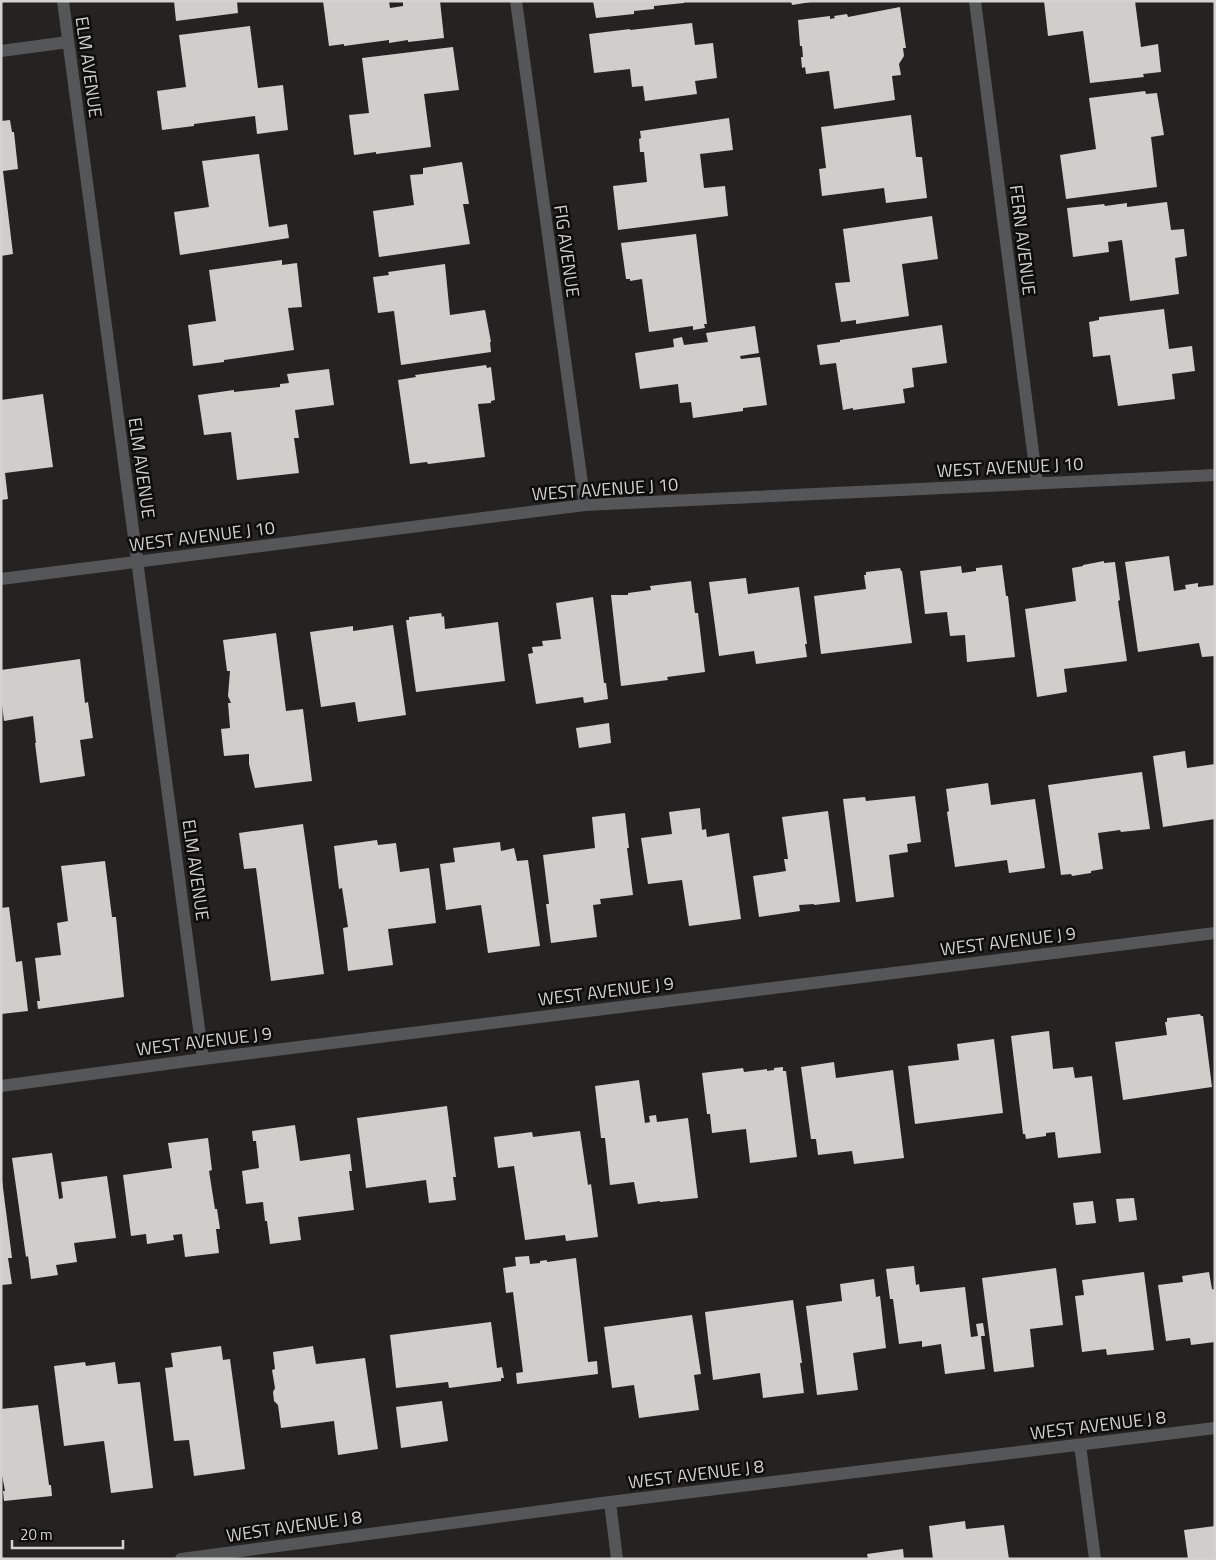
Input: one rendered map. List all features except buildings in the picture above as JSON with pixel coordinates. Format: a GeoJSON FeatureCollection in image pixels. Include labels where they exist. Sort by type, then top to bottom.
{"type":"FeatureCollection","features":[{"type":"Feature","properties":{"kind":"street","name":"ELM AVENUE"},"geometry":{"type":"LineString","coordinates":[[63,1],[203,1059]]}},
{"type":"Feature","properties":{"kind":"street","name":"FIG AVENUE"},"geometry":{"type":"LineString","coordinates":[[516,1],[584,505]]}},
{"type":"Feature","properties":{"kind":"street","name":"FERN AVENUE"},"geometry":{"type":"LineString","coordinates":[[975,1],[1037,483]]}},
{"type":"Feature","properties":{"kind":"street"},"geometry":{"type":"LineString","coordinates":[[1,51],[68,42]]}},
{"type":"Feature","properties":{"kind":"street","name":"WEST AVENUE J 10"},"geometry":{"type":"LineString","coordinates":[[1,579],[584,505],[1215,475]]}},
{"type":"Feature","properties":{"kind":"street","name":"WEST AVENUE J 9"},"geometry":{"type":"LineString","coordinates":[[1,1086],[203,1059],[1215,933]]}},
{"type":"Feature","properties":{"kind":"street","name":"WEST AVENUE J 8"},"geometry":{"type":"LineString","coordinates":[[181,1559],[610,1502],[1215,1428]]}},
{"type":"Feature","properties":{"kind":"street"},"geometry":{"type":"LineString","coordinates":[[1080,1445],[1095,1559]]}},
{"type":"Feature","properties":{"kind":"street"},"geometry":{"type":"LineString","coordinates":[[610,1502],[617,1559]]}}]}
